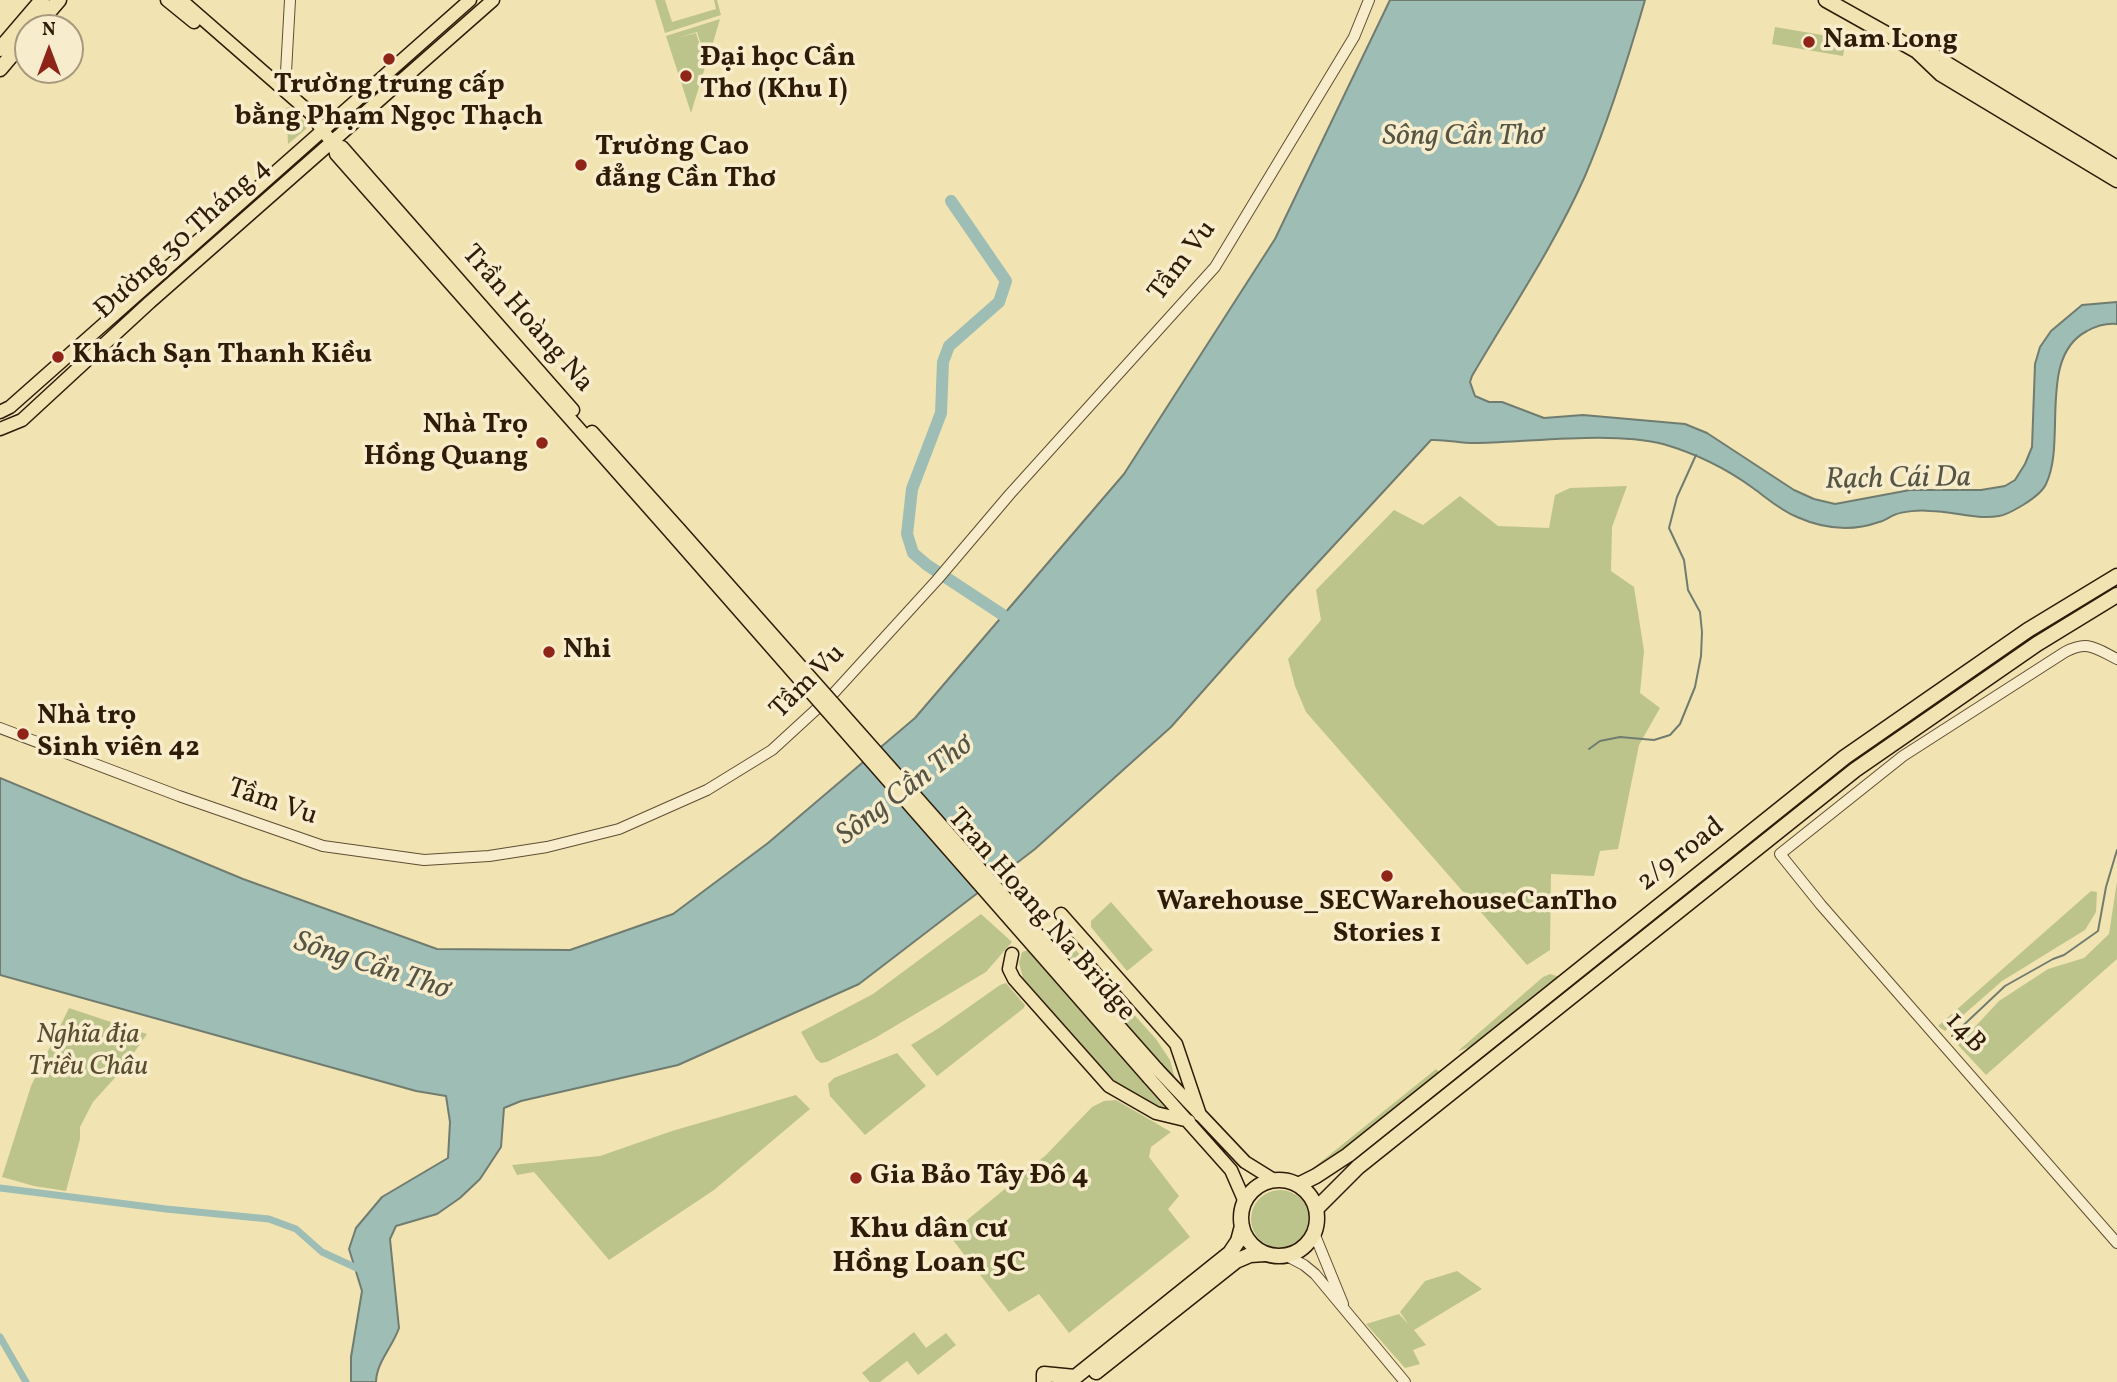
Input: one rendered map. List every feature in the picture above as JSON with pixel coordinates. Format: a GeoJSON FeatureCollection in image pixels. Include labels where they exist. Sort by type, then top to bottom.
{"type":"FeatureCollection","features":[{"type":"Feature","properties":{"kind":"highway"},"geometry":{"type":"LineString","coordinates":[[0,49],[42,0]]}},
{"type":"Feature","properties":{"kind":"highway"},"geometry":{"type":"LineString","coordinates":[[47,14],[59,0]]}},
{"type":"Feature","properties":{"kind":"highway"},"geometry":{"type":"LineString","coordinates":[[1826,0],[1917,51],[1934,56],[2117,180]]}},
{"type":"Feature","properties":{"kind":"highway"},"geometry":{"type":"LineString","coordinates":[[0,69],[14,52]]}},
{"type":"Feature","properties":{"kind":"highway"},"geometry":{"type":"LineString","coordinates":[[2024,119],[2117,168]]}},
{"type":"Feature","properties":{"kind":"highway","name":"2/9 road"},"geometry":{"type":"LineString","coordinates":[[1298,1185],[1348,1155],[1845,757],[2028,630],[2112,579]]}},
{"type":"Feature","properties":{"kind":"highway","name":"2/9 road"},"geometry":{"type":"LineString","coordinates":[[1316,1209],[1358,1167],[1855,771],[2037,644],[2116,595]]}},
{"type":"Feature","properties":{"kind":"highway"},"geometry":{"type":"LineString","coordinates":[[1044,1382],[1044,1374],[1076,1380],[1236,1261],[1250,1255],[1285,1255],[1303,1248],[1314,1233],[1317,1221],[1316,1209],[1308,1192],[1286,1181],[1274,1180],[1257,1187],[1245,1202],[1238,1241],[1230,1253],[1076,1380]]}},
{"type":"Feature","properties":{"kind":"highway"},"geometry":{"type":"LineString","coordinates":[[1242,1226],[1251,1243],[1265,1254]]}},
{"type":"Feature","properties":{"kind":"main road","name":"Trần Hoàng Na"},"geometry":{"type":"LineString","coordinates":[[167,0],[319,126]]}},
{"type":"Feature","properties":{"kind":"main road","name":"Trần Hoàng Na"},"geometry":{"type":"LineString","coordinates":[[181,0],[315,117],[336,154],[672,528]]}},
{"type":"Feature","properties":{"kind":"main road","name":"Đường 30 Tháng 4"},"geometry":{"type":"LineString","coordinates":[[0,412],[9,407],[319,126],[470,0]]}},
{"type":"Feature","properties":{"kind":"main road","name":"Đường 30 Tháng 4"},"geometry":{"type":"LineString","coordinates":[[0,429],[22,420],[150,302],[333,145],[493,0]]}},
{"type":"Feature","properties":{"kind":"main road"},"geometry":{"type":"LineString","coordinates":[[820,706],[668,537],[672,528],[682,526],[833,694]]}},
{"type":"Feature","properties":{"kind":"main road","name":"Tran Hoang Na Bridge"},"geometry":{"type":"LineString","coordinates":[[672,528],[1194,1118]]}},
{"type":"Feature","properties":{"kind":"main road"},"geometry":{"type":"LineString","coordinates":[[1061,914],[1176,1044],[1194,1118],[1231,1170],[1245,1202]]}},
{"type":"Feature","properties":{"kind":"main road"},"geometry":{"type":"LineString","coordinates":[[1012,954],[1009,969],[1014,979],[1109,1086],[1156,1113],[1194,1118],[1245,1162],[1274,1180]]}},
{"type":"Feature","properties":{"kind":"street"},"geometry":{"type":"LineString","coordinates":[[285,90],[289,0]]}},
{"type":"Feature","properties":{"kind":"street","name":"Tầm Vu"},"geometry":{"type":"LineString","coordinates":[[0,728],[179,796],[323,846],[424,860],[489,856],[535,849],[619,829],[707,790],[772,750],[833,694],[938,580],[1010,494],[1215,267],[1354,37],[1369,0]]}},
{"type":"Feature","properties":{"kind":"street","name":"14B"},"geometry":{"type":"LineString","coordinates":[[2117,659],[2087,644],[2078,645],[2065,652],[1903,756],[1780,854],[1865,957],[2117,1243]]}},
{"type":"Feature","properties":{"kind":"street"},"geometry":{"type":"LineString","coordinates":[[1314,1233],[1348,1315]]}},
{"type":"Feature","properties":{"kind":"street"},"geometry":{"type":"LineString","coordinates":[[1285,1255],[1310,1269],[1405,1382]]}},
{"type":"Feature","properties":{"kind":"green space"},"geometry":{"type":"Polygon","coordinates":[[[655,0],[665,0],[672,22],[716,9],[714,0],[717,0],[721,15],[665,33],[655,0]]]}},
{"type":"Feature","properties":{"kind":"green space"},"geometry":{"type":"Polygon","coordinates":[[[720,19],[707,63],[697,32],[678,38],[696,33],[706,64],[691,113],[666,36],[720,19]]]}},
{"type":"Feature","properties":{"kind":"green space","name":"Nam Long"},"geometry":{"type":"Polygon","coordinates":[[[1775,27],[1846,39],[1843,56],[1772,44],[1775,27]]]}},
{"type":"Feature","properties":{"kind":"green space"},"geometry":{"type":"Polygon","coordinates":[[[289,107],[308,125],[288,144],[286,108],[289,107]]]}},
{"type":"Feature","properties":{"kind":"green space"},"geometry":{"type":"Polygon","coordinates":[[[1627,486],[1612,527],[1611,571],[1634,587],[1644,651],[1640,693],[1660,708],[1639,745],[1618,849],[1600,851],[1594,876],[1551,874],[1550,950],[1527,965],[1306,712],[1288,659],[1321,620],[1316,590],[1394,510],[1423,525],[1460,496],[1498,526],[1549,528],[1555,495],[1570,488],[1627,486]]]}},
{"type":"Feature","properties":{"kind":"green space"},"geometry":{"type":"Polygon","coordinates":[[[2117,881],[2117,959],[1986,1075],[1958,1045],[1999,1001],[2048,969],[2084,958],[2109,934],[2117,881]]]}},
{"type":"Feature","properties":{"kind":"green space"},"geometry":{"type":"Polygon","coordinates":[[[2091,891],[2097,892],[2096,912],[2085,930],[2002,981],[1945,1031],[1938,1026],[2091,891]]]}},
{"type":"Feature","properties":{"kind":"green space"},"geometry":{"type":"Polygon","coordinates":[[[1111,902],[1153,950],[1127,971],[1091,927],[1091,921],[1111,902]]]}},
{"type":"Feature","properties":{"kind":"green space"},"geometry":{"type":"Polygon","coordinates":[[[981,914],[1012,942],[986,972],[875,1038],[827,1062],[821,1063],[816,1059],[801,1032],[873,994],[981,914]]]}},
{"type":"Feature","properties":{"kind":"green space"},"geometry":{"type":"Polygon","coordinates":[[[1053,933],[1064,937],[1156,1039],[1170,1060],[1176,1082],[1050,935],[1053,933]]]}},
{"type":"Feature","properties":{"kind":"green space"},"geometry":{"type":"Polygon","coordinates":[[[1028,950],[1166,1109],[1133,1096],[1104,1072],[1023,978],[1019,963],[1022,952],[1028,950]]]}},
{"type":"Feature","properties":{"kind":"green space"},"geometry":{"type":"Polygon","coordinates":[[[1550,974],[1560,977],[1496,1030],[1458,1051],[1543,977],[1550,974]]]}},
{"type":"Feature","properties":{"kind":"green space"},"geometry":{"type":"Polygon","coordinates":[[[1006,983],[1025,1005],[1024,1008],[937,1076],[911,1045],[1006,983]]]}},
{"type":"Feature","properties":{"kind":"green space","name":"Nghĩa địa Triều Châu"},"geometry":{"type":"Polygon","coordinates":[[[69,1008],[147,1034],[122,1070],[93,1102],[80,1127],[80,1139],[66,1191],[2,1177],[31,1086],[69,1008]]]}},
{"type":"Feature","properties":{"kind":"green space"},"geometry":{"type":"Polygon","coordinates":[[[897,1053],[926,1086],[865,1135],[830,1096],[828,1084],[834,1078],[897,1053]]]}},
{"type":"Feature","properties":{"kind":"green space"},"geometry":{"type":"Polygon","coordinates":[[[1436,1069],[1440,1073],[1336,1158],[1318,1169],[1312,1169],[1436,1069]]]}},
{"type":"Feature","properties":{"kind":"green space"},"geometry":{"type":"Polygon","coordinates":[[[796,1095],[810,1109],[714,1190],[609,1260],[534,1172],[517,1175],[512,1165],[600,1156],[672,1131],[796,1095]]]}},
{"type":"Feature","properties":{"kind":"green space"},"geometry":{"type":"Polygon","coordinates":[[[1116,1100],[1171,1132],[1151,1147],[1149,1157],[1179,1196],[1168,1209],[1190,1237],[1069,1333],[1039,1294],[1009,1312],[949,1235],[1046,1155],[1092,1107],[1104,1101],[1116,1100]]]}},
{"type":"Feature","properties":{"kind":"green space"},"geometry":{"type":"Polygon","coordinates":[[[1274,1190],[1286,1190],[1301,1198],[1309,1213],[1309,1225],[1301,1240],[1286,1248],[1274,1248],[1259,1240],[1251,1225],[1251,1213],[1259,1198],[1274,1190]]]}},
{"type":"Feature","properties":{"kind":"green space"},"geometry":{"type":"Polygon","coordinates":[[[1457,1271],[1482,1289],[1414,1330],[1426,1345],[1413,1350],[1420,1364],[1405,1368],[1366,1324],[1399,1314],[1409,1325],[1400,1312],[1425,1281],[1457,1271]]]}},
{"type":"Feature","properties":{"kind":"green space"},"geometry":{"type":"Polygon","coordinates":[[[914,1332],[926,1348],[946,1333],[956,1345],[918,1375],[907,1361],[880,1382],[870,1382],[862,1373],[914,1332]]]}},
{"type":"Feature","properties":{"kind":"water","name":"Sông Cần Thơ"},"geometry":{"type":"Polygon","coordinates":[[[1390,0],[1645,0],[1618,89],[1585,176],[1546,253],[1472,376],[1470,382],[1475,396],[1489,402],[1502,402],[1544,418],[1583,415],[1685,424],[1707,433],[1794,490],[1835,504],[1910,490],[1981,490],[2005,486],[2015,480],[2025,464],[2032,447],[2035,364],[2040,347],[2051,331],[2082,305],[2117,302],[2117,324],[2102,325],[2087,331],[2072,343],[2062,360],[2058,379],[2052,466],[2044,487],[2029,501],[2002,515],[1982,517],[1939,511],[1912,511],[1869,525],[1838,528],[1817,524],[1791,514],[1721,468],[1663,444],[1620,438],[1472,443],[1431,440],[1171,727],[1035,849],[859,984],[678,1065],[521,1101],[504,1108],[501,1147],[480,1179],[460,1198],[437,1214],[396,1226],[390,1239],[399,1328],[379,1368],[376,1382],[351,1382],[351,1357],[362,1291],[349,1249],[356,1228],[382,1197],[448,1158],[450,1122],[446,1096],[416,1091],[0,975],[0,778],[243,879],[437,949],[570,950],[673,914],[768,843],[915,718],[1124,474],[1275,239],[1390,0]]]}},
{"type":"Feature","properties":{"kind":"waterway"},"geometry":{"type":"LineString","coordinates":[[951,201],[1006,281],[999,302],[949,346],[943,362],[941,413],[912,489],[907,534],[913,553],[927,565],[1003,615]]}},
{"type":"Feature","properties":{"kind":"waterway"},"geometry":{"type":"LineString","coordinates":[[1589,749],[1600,741],[1620,737],[1654,740],[1670,735],[1680,724],[1695,687],[1701,656],[1700,612],[1688,590],[1684,560],[1669,528],[1677,497],[1696,455]]}},
{"type":"Feature","properties":{"kind":"waterway"},"geometry":{"type":"LineString","coordinates":[[1952,1036],[2005,986],[2064,955],[2098,931],[2106,887],[2117,850]]}},
{"type":"Feature","properties":{"kind":"waterway"},"geometry":{"type":"LineString","coordinates":[[0,1188],[269,1219],[296,1229],[322,1252],[361,1270]]}},
{"type":"Feature","properties":{"kind":"waterway"},"geometry":{"type":"LineString","coordinates":[[0,1337],[26,1382]]}},
{"type":"Feature","properties":{"kind":"place","name":"Nam Long"},"geometry":{"type":"Point","coordinates":[1809,42]}},
{"type":"Feature","properties":{"kind":"place","name":"Trường trung cấp bằng Phạm Ngọc Thạch"},"geometry":{"type":"Point","coordinates":[389,59]}},
{"type":"Feature","properties":{"kind":"place","name":"Đại học Cần Thơ (Khu I)"},"geometry":{"type":"Point","coordinates":[686,76]}},
{"type":"Feature","properties":{"kind":"place","name":"Trường Cao đẳng Cần Thơ"},"geometry":{"type":"Point","coordinates":[581,165]}},
{"type":"Feature","properties":{"kind":"place","name":"Khách Sạn Thanh Kiều"},"geometry":{"type":"Point","coordinates":[58,357]}},
{"type":"Feature","properties":{"kind":"place","name":"Nhà Trọ Hồng Quang"},"geometry":{"type":"Point","coordinates":[542,443]}},
{"type":"Feature","properties":{"kind":"place","name":"Nhi"},"geometry":{"type":"Point","coordinates":[549,652]}},
{"type":"Feature","properties":{"kind":"place","name":"Nhà trọ Sinh viên 42"},"geometry":{"type":"Point","coordinates":[23,734]}},
{"type":"Feature","properties":{"kind":"place","name":"Warehouse_SECWarehouseCanTho Stories 1"},"geometry":{"type":"Point","coordinates":[1387,876]}},
{"type":"Feature","properties":{"kind":"place","name":"Gia Bảo Tây Đô 4"},"geometry":{"type":"Point","coordinates":[856,1178]}},
{"type":"Feature","properties":{"kind":"district","name":"Khu dân cư Hồng Loan 5C"},"geometry":{"type":"Point","coordinates":[929,1248]}},
{"type":"Feature","properties":{"kind":"water label","name":"Rạch Cái Da"},"geometry":{"type":"Point","coordinates":[1898,481]}}]}
